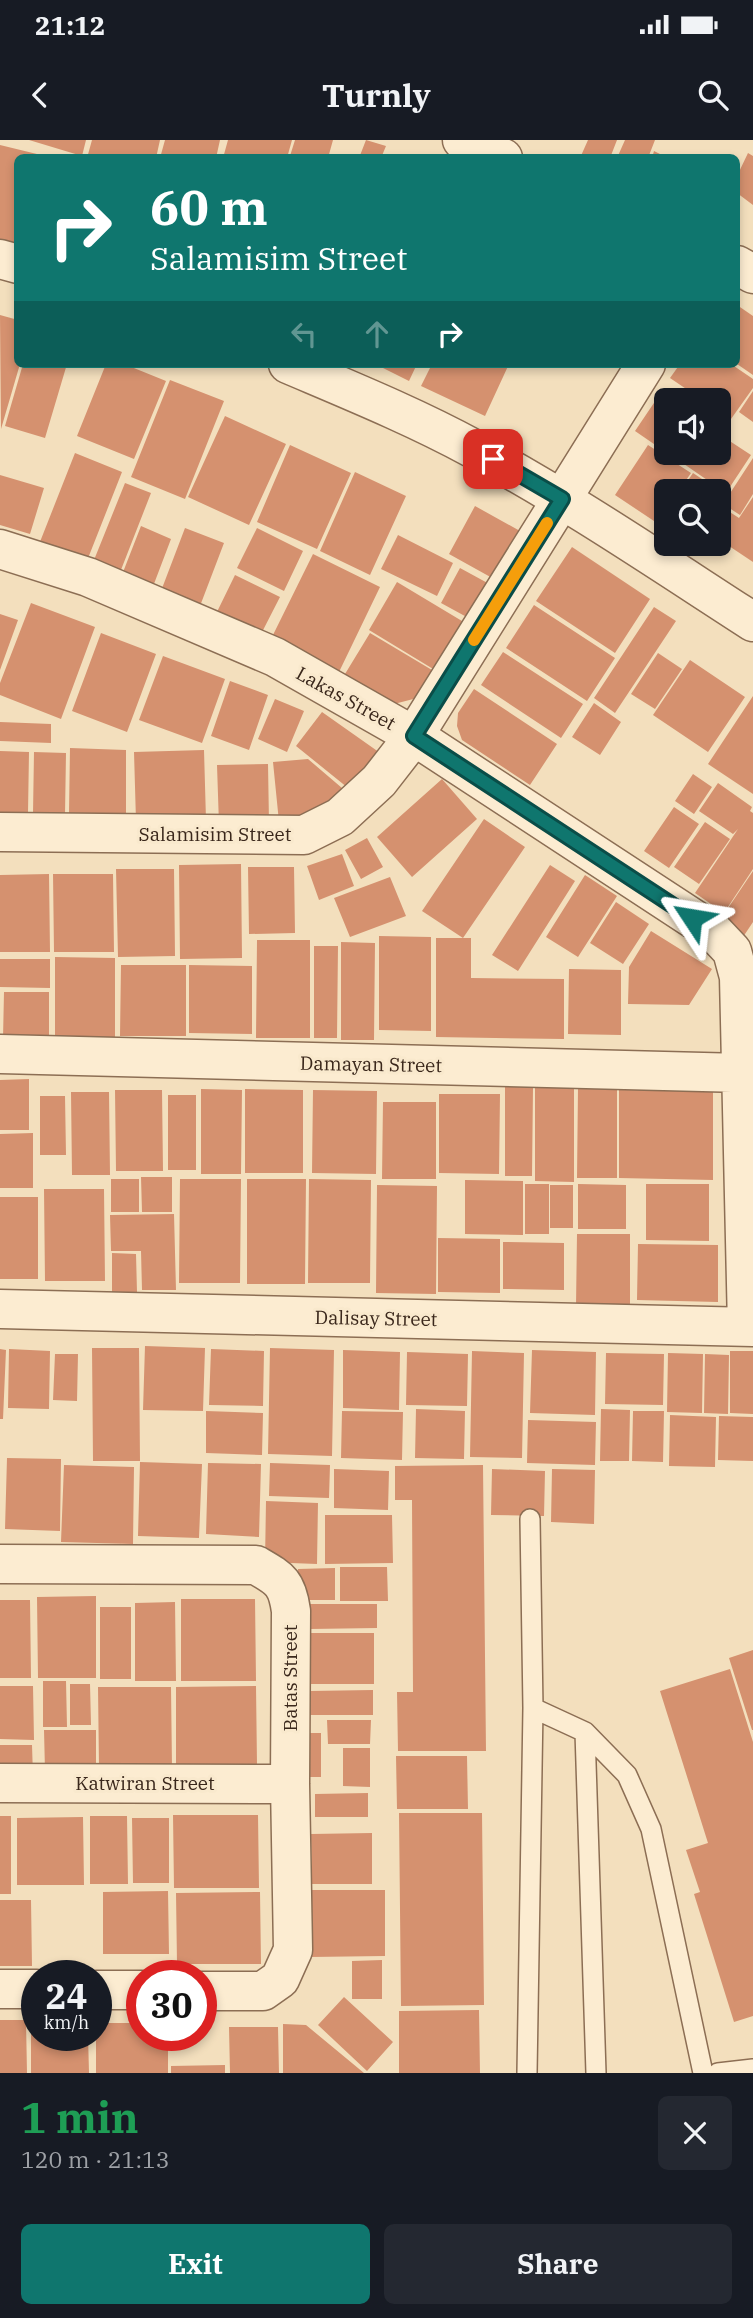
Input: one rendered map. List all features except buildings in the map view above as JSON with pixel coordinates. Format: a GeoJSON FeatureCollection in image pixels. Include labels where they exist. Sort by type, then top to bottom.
{"type":"FeatureCollection","features":[{"type":"Feature","properties":{"kind":"street"},"geometry":{"type":"LineString","coordinates":[[462,140],[494,154]]}},
{"type":"Feature","properties":{"kind":"street"},"geometry":{"type":"LineString","coordinates":[[298,368],[470,446],[562,499],[753,622]]}},
{"type":"Feature","properties":{"kind":"street","name":"Salamisim Street"},"geometry":{"type":"LineString","coordinates":[[0,832],[304,835],[340,817],[379,781],[414,736],[644,368]]}},
{"type":"Feature","properties":{"kind":"street","name":"Lakas Street"},"geometry":{"type":"LineString","coordinates":[[0,549],[88,577],[275,657],[414,736],[715,933],[733,951],[739,977],[750,1327]]}},
{"type":"Feature","properties":{"kind":"street","name":"Damayan Street"},"geometry":{"type":"LineString","coordinates":[[0,1054],[742,1073]]}},
{"type":"Feature","properties":{"kind":"street","name":"Dalisay Street"},"geometry":{"type":"LineString","coordinates":[[0,1309],[750,1327]]}},
{"type":"Feature","properties":{"kind":"street","name":"Batas Street"},"geometry":{"type":"LineString","coordinates":[[0,1564],[256,1564],[281,1580],[288,1592],[293,1950],[281,1979],[263,1991],[217,1991]]}},
{"type":"Feature","properties":{"kind":"street","name":"Katwiran Street"},"geometry":{"type":"LineString","coordinates":[[0,1783],[290,1784]]}},
{"type":"Feature","properties":{"kind":"street"},"geometry":{"type":"LineString","coordinates":[[0,1989],[21,1989]]}},
{"type":"Feature","properties":{"kind":"lane"},"geometry":{"type":"LineString","coordinates":[[527,2073],[533,1708],[530,1519]]}},
{"type":"Feature","properties":{"kind":"lane"},"geometry":{"type":"LineString","coordinates":[[533,1708],[585,1732],[627,1775],[651,1829],[703,2073]]}},
{"type":"Feature","properties":{"kind":"lane"},"geometry":{"type":"LineString","coordinates":[[585,1732],[596,2073]]}},
{"type":"Feature","properties":{"kind":"lane"},"geometry":{"type":"LineString","coordinates":[[718,2073],[753,2069]]}},
{"type":"Feature","properties":{"kind":"slow traffic"},"geometry":{"type":"LineString","coordinates":[[474,640],[547,523]]}},
{"type":"Feature","properties":{"kind":"route"},"geometry":{"type":"LineString","coordinates":[[493,459],[562,499],[414,736],[692,918]]}}]}
